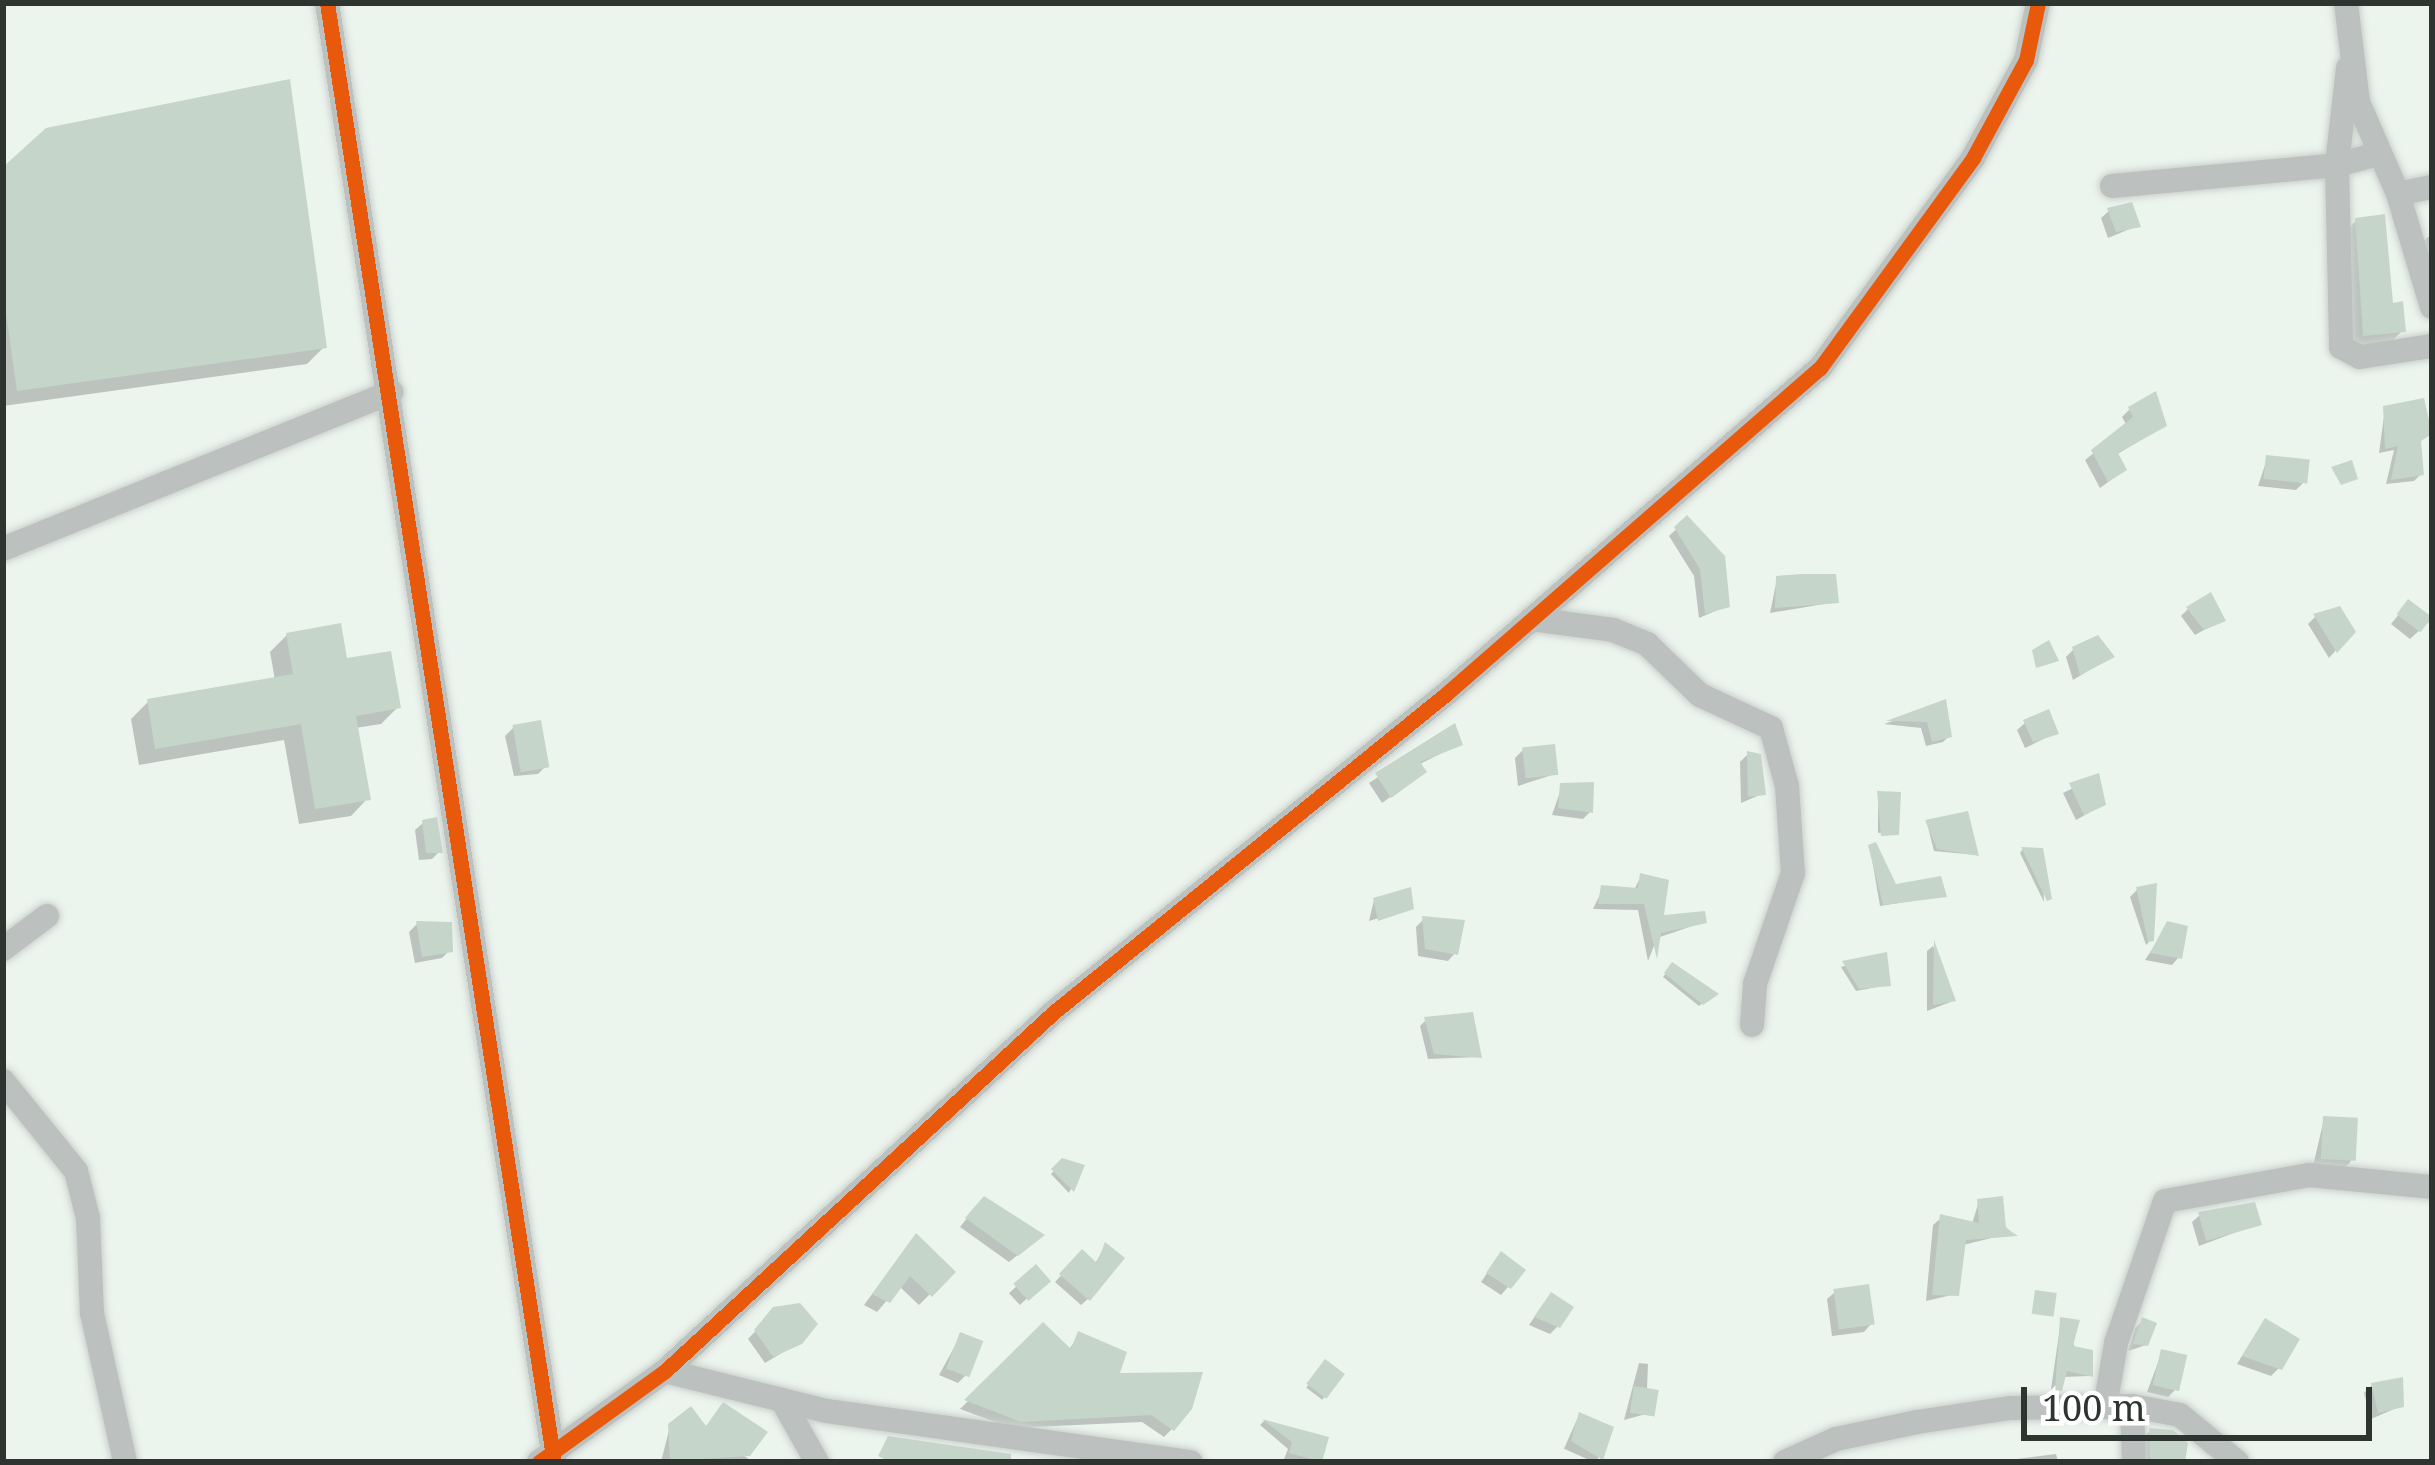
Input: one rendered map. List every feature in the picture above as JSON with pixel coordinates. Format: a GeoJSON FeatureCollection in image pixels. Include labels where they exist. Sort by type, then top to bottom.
{"type":"FeatureCollection","features":[{"type":"Feature","properties":{"kind":"street"},"geometry":{"type":"LineString","coordinates":[[328,3],[392,392],[549,1458],[665,1371],[1054,1012],[1531,619],[1820,368],[1973,158],[2026,60],[2038,3]]}},
{"type":"Feature","properties":{"kind":"street"},"geometry":{"type":"LineString","coordinates":[[2346,3],[2348,68],[2337,165],[2341,347],[2360,358],[2432,346]]}},
{"type":"Feature","properties":{"kind":"street"},"geometry":{"type":"LineString","coordinates":[[2348,68],[2378,154],[2398,194],[2432,307]]}},
{"type":"Feature","properties":{"kind":"street"},"geometry":{"type":"LineString","coordinates":[[2112,186],[2337,165],[2378,154]]}},
{"type":"Feature","properties":{"kind":"street"},"geometry":{"type":"LineString","coordinates":[[2398,194],[2432,188]]}},
{"type":"Feature","properties":{"kind":"street"},"geometry":{"type":"LineString","coordinates":[[3,549],[392,392]]}},
{"type":"Feature","properties":{"kind":"street"},"geometry":{"type":"LineString","coordinates":[[1531,619],[1613,630],[1647,644],[1700,694],[1771,728],[1787,786],[1793,873],[1755,984],[1752,1025]]}},
{"type":"Feature","properties":{"kind":"street"},"geometry":{"type":"LineString","coordinates":[[3,949],[47,916]]}},
{"type":"Feature","properties":{"kind":"street"},"geometry":{"type":"LineString","coordinates":[[3,1081],[76,1171],[88,1218],[92,1313],[125,1462]]}},
{"type":"Feature","properties":{"kind":"street"},"geometry":{"type":"LineString","coordinates":[[2105,1407],[2116,1343],[2165,1201],[2309,1175],[2432,1187]]}},
{"type":"Feature","properties":{"kind":"street"},"geometry":{"type":"LineString","coordinates":[[665,1371],[782,1400],[1190,1462]]}},
{"type":"Feature","properties":{"kind":"street"},"geometry":{"type":"LineString","coordinates":[[782,1400],[817,1462]]}},
{"type":"Feature","properties":{"kind":"street"},"geometry":{"type":"LineString","coordinates":[[2132,1406],[2134,1462]]}},
{"type":"Feature","properties":{"kind":"street"},"geometry":{"type":"LineString","coordinates":[[1785,1462],[1836,1439],[1917,1422],[2011,1408],[2132,1406],[2180,1415],[2237,1462]]}},
{"type":"Feature","properties":{"kind":"building"},"geometry":{"type":"Polygon","coordinates":[[[290,79],[327,348],[17,391],[3,292],[3,167],[46,128],[290,79]]]}},
{"type":"Feature","properties":{"kind":"building"},"geometry":{"type":"Polygon","coordinates":[[[2132,202],[2141,227],[2116,232],[2107,208],[2132,202]]]}},
{"type":"Feature","properties":{"kind":"building"},"geometry":{"type":"Polygon","coordinates":[[[2385,214],[2393,303],[2403,301],[2406,332],[2363,336],[2355,218],[2385,214]]]}},
{"type":"Feature","properties":{"kind":"building"},"geometry":{"type":"Polygon","coordinates":[[[2156,391],[2167,426],[2118,453],[2127,470],[2108,482],[2091,450],[2133,417],[2128,407],[2156,391]]]}},
{"type":"Feature","properties":{"kind":"building"},"geometry":{"type":"Polygon","coordinates":[[[2424,398],[2432,434],[2421,441],[2424,475],[2391,480],[2398,446],[2385,449],[2383,406],[2424,398]]]}},
{"type":"Feature","properties":{"kind":"building"},"geometry":{"type":"Polygon","coordinates":[[[2266,455],[2310,460],[2307,483],[2263,479],[2266,455]]]}},
{"type":"Feature","properties":{"kind":"building"},"geometry":{"type":"Polygon","coordinates":[[[2352,460],[2358,479],[2341,485],[2331,467],[2352,460]]]}},
{"type":"Feature","properties":{"kind":"building"},"geometry":{"type":"Polygon","coordinates":[[[1687,515],[1725,556],[1730,607],[1705,614],[1700,569],[1674,527],[1687,515]]]}},
{"type":"Feature","properties":{"kind":"building"},"geometry":{"type":"Polygon","coordinates":[[[1836,574],[1839,603],[1775,608],[1776,576],[1836,574]]]}},
{"type":"Feature","properties":{"kind":"building"},"geometry":{"type":"Polygon","coordinates":[[[2211,592],[2226,621],[2204,630],[2186,607],[2211,592]]]}},
{"type":"Feature","properties":{"kind":"building"},"geometry":{"type":"Polygon","coordinates":[[[2408,599],[2432,617],[2421,632],[2397,614],[2408,599]]]}},
{"type":"Feature","properties":{"kind":"building"},"geometry":{"type":"Polygon","coordinates":[[[2340,606],[2356,632],[2337,653],[2313,614],[2340,606]]]}},
{"type":"Feature","properties":{"kind":"building"},"geometry":{"type":"Polygon","coordinates":[[[341,623],[347,658],[391,651],[401,708],[356,716],[371,800],[315,809],[301,724],[155,749],[147,699],[293,674],[286,633],[341,623]]]}},
{"type":"Feature","properties":{"kind":"building"},"geometry":{"type":"Polygon","coordinates":[[[2098,635],[2115,657],[2080,675],[2072,647],[2098,635]]]}},
{"type":"Feature","properties":{"kind":"building"},"geometry":{"type":"Polygon","coordinates":[[[2049,640],[2059,661],[2036,668],[2032,650],[2049,640]]]}},
{"type":"Feature","properties":{"kind":"building"},"geometry":{"type":"Polygon","coordinates":[[[1946,699],[1952,737],[1932,742],[1927,722],[1886,721],[1946,699]]]}},
{"type":"Feature","properties":{"kind":"building"},"geometry":{"type":"Polygon","coordinates":[[[2049,709],[2059,734],[2033,742],[2023,720],[2049,709]]]}},
{"type":"Feature","properties":{"kind":"building"},"geometry":{"type":"Polygon","coordinates":[[[541,720],[549,767],[521,772],[512,725],[541,720]]]}},
{"type":"Feature","properties":{"kind":"building"},"geometry":{"type":"Polygon","coordinates":[[[1455,723],[1463,745],[1420,762],[1427,772],[1391,798],[1375,773],[1455,723]]]}},
{"type":"Feature","properties":{"kind":"building"},"geometry":{"type":"Polygon","coordinates":[[[1555,744],[1558,775],[1525,778],[1522,747],[1555,744]]]}},
{"type":"Feature","properties":{"kind":"building"},"geometry":{"type":"Polygon","coordinates":[[[1747,751],[1761,754],[1766,795],[1748,797],[1747,751]]]}},
{"type":"Feature","properties":{"kind":"building"},"geometry":{"type":"Polygon","coordinates":[[[2099,773],[2106,805],[2084,815],[2069,783],[2099,773]]]}},
{"type":"Feature","properties":{"kind":"building"},"geometry":{"type":"Polygon","coordinates":[[[1594,782],[1593,813],[1558,808],[1560,783],[1594,782]]]}},
{"type":"Feature","properties":{"kind":"building"},"geometry":{"type":"Polygon","coordinates":[[[1877,791],[1901,792],[1899,835],[1881,836],[1877,791]]]}},
{"type":"Feature","properties":{"kind":"building"},"geometry":{"type":"Polygon","coordinates":[[[1968,811],[1979,856],[1937,849],[1925,820],[1968,811]]]}},
{"type":"Feature","properties":{"kind":"building"},"geometry":{"type":"Polygon","coordinates":[[[437,817],[443,853],[426,853],[422,820],[437,817]]]}},
{"type":"Feature","properties":{"kind":"building"},"geometry":{"type":"Polygon","coordinates":[[[1876,842],[1896,884],[1941,876],[1947,897],[1883,905],[1868,845],[1876,842]]]}},
{"type":"Feature","properties":{"kind":"building"},"geometry":{"type":"Polygon","coordinates":[[[2021,847],[2043,848],[2052,899],[2047,901],[2021,847]]]}},
{"type":"Feature","properties":{"kind":"building"},"geometry":{"type":"Polygon","coordinates":[[[1640,873],[1669,880],[1664,915],[1705,911],[1707,923],[1661,933],[1657,959],[1644,904],[1598,904],[1601,885],[1638,888],[1640,873]]]}},
{"type":"Feature","properties":{"kind":"building"},"geometry":{"type":"Polygon","coordinates":[[[2157,883],[2154,941],[2148,942],[2136,887],[2157,883]]]}},
{"type":"Feature","properties":{"kind":"building"},"geometry":{"type":"Polygon","coordinates":[[[1411,887],[1414,909],[1378,921],[1373,898],[1411,887]]]}},
{"type":"Feature","properties":{"kind":"building"},"geometry":{"type":"Polygon","coordinates":[[[1422,916],[1465,920],[1458,955],[1425,949],[1422,916]]]}},
{"type":"Feature","properties":{"kind":"building"},"geometry":{"type":"Polygon","coordinates":[[[416,921],[452,922],[453,952],[422,957],[416,921]]]}},
{"type":"Feature","properties":{"kind":"building"},"geometry":{"type":"Polygon","coordinates":[[[2167,921],[2188,926],[2182,959],[2150,953],[2167,921]]]}},
{"type":"Feature","properties":{"kind":"building"},"geometry":{"type":"Polygon","coordinates":[[[1934,940],[1956,1001],[1933,1005],[1934,940]]]}},
{"type":"Feature","properties":{"kind":"building"},"geometry":{"type":"Polygon","coordinates":[[[1887,952],[1891,986],[1859,989],[1842,961],[1887,952]]]}},
{"type":"Feature","properties":{"kind":"building"},"geometry":{"type":"Polygon","coordinates":[[[1672,962],[1719,994],[1703,1005],[1664,973],[1672,962]]]}},
{"type":"Feature","properties":{"kind":"building"},"geometry":{"type":"Polygon","coordinates":[[[1473,1012],[1482,1058],[1434,1054],[1424,1017],[1473,1012]]]}},
{"type":"Feature","properties":{"kind":"building"},"geometry":{"type":"Polygon","coordinates":[[[2323,1116],[2358,1118],[2356,1161],[2321,1159],[2323,1116]]]}},
{"type":"Feature","properties":{"kind":"building"},"geometry":{"type":"Polygon","coordinates":[[[1062,1158],[1085,1165],[1074,1192],[1051,1169],[1062,1158]]]}},
{"type":"Feature","properties":{"kind":"building"},"geometry":{"type":"Polygon","coordinates":[[[984,1196],[1045,1235],[1018,1256],[965,1218],[984,1196]]]}},
{"type":"Feature","properties":{"kind":"building"},"geometry":{"type":"Polygon","coordinates":[[[2003,1196],[2006,1228],[2018,1236],[1966,1240],[1959,1296],[1932,1295],[1940,1214],[1979,1223],[1977,1199],[2003,1196]]]}},
{"type":"Feature","properties":{"kind":"building"},"geometry":{"type":"Polygon","coordinates":[[[2255,1202],[2262,1225],[2206,1241],[2198,1212],[2255,1202]]]}},
{"type":"Feature","properties":{"kind":"building"},"geometry":{"type":"Polygon","coordinates":[[[916,1233],[956,1272],[932,1297],[910,1276],[890,1303],[872,1294],[916,1233]]]}},
{"type":"Feature","properties":{"kind":"building"},"geometry":{"type":"Polygon","coordinates":[[[1105,1242],[1125,1258],[1090,1301],[1059,1274],[1082,1249],[1097,1263],[1105,1242]]]}},
{"type":"Feature","properties":{"kind":"building"},"geometry":{"type":"Polygon","coordinates":[[[1501,1251],[1526,1270],[1511,1289],[1486,1273],[1501,1251]]]}},
{"type":"Feature","properties":{"kind":"building"},"geometry":{"type":"Polygon","coordinates":[[[1036,1264],[1051,1281],[1028,1301],[1013,1284],[1036,1264]]]}},
{"type":"Feature","properties":{"kind":"building"},"geometry":{"type":"Polygon","coordinates":[[[1869,1284],[1875,1325],[1839,1330],[1833,1289],[1869,1284]]]}},
{"type":"Feature","properties":{"kind":"building"},"geometry":{"type":"Polygon","coordinates":[[[2035,1290],[2057,1293],[2053,1317],[2032,1314],[2035,1290]]]}},
{"type":"Feature","properties":{"kind":"building"},"geometry":{"type":"Polygon","coordinates":[[[1551,1292],[1574,1307],[1560,1328],[1534,1317],[1551,1292]]]}},
{"type":"Feature","properties":{"kind":"building"},"geometry":{"type":"Polygon","coordinates":[[[800,1303],[818,1324],[802,1344],[773,1357],[754,1330],[773,1307],[800,1303]]]}},
{"type":"Feature","properties":{"kind":"building"},"geometry":{"type":"Polygon","coordinates":[[[2060,1317],[2080,1320],[2073,1346],[2093,1350],[2093,1377],[2067,1371],[2062,1391],[2055,1391],[2060,1317]]]}},
{"type":"Feature","properties":{"kind":"building"},"geometry":{"type":"Polygon","coordinates":[[[2142,1317],[2157,1323],[2148,1346],[2133,1344],[2142,1317]]]}},
{"type":"Feature","properties":{"kind":"building"},"geometry":{"type":"Polygon","coordinates":[[[2265,1318],[2300,1339],[2282,1370],[2242,1356],[2265,1318]]]}},
{"type":"Feature","properties":{"kind":"building"},"geometry":{"type":"Polygon","coordinates":[[[1043,1322],[1071,1349],[1078,1331],[1127,1352],[1120,1373],[1203,1372],[1192,1409],[1174,1431],[1151,1415],[1021,1422],[964,1400],[1043,1322]]]}},
{"type":"Feature","properties":{"kind":"building"},"geometry":{"type":"Polygon","coordinates":[[[960,1332],[983,1341],[969,1377],[946,1368],[960,1332]]]}},
{"type":"Feature","properties":{"kind":"building"},"geometry":{"type":"Polygon","coordinates":[[[2161,1349],[2187,1355],[2179,1391],[2153,1385],[2161,1349]]]}},
{"type":"Feature","properties":{"kind":"building"},"geometry":{"type":"Polygon","coordinates":[[[1325,1359],[1345,1374],[1326,1399],[1306,1384],[1325,1359]]]}},
{"type":"Feature","properties":{"kind":"building"},"geometry":{"type":"Polygon","coordinates":[[[2403,1377],[2404,1407],[2378,1413],[2371,1383],[2403,1377]]]}},
{"type":"Feature","properties":{"kind":"building"},"geometry":{"type":"Polygon","coordinates":[[[1634,1386],[1659,1390],[1654,1417],[1630,1413],[1634,1386]]]}},
{"type":"Feature","properties":{"kind":"building"},"geometry":{"type":"Polygon","coordinates":[[[723,1402],[768,1432],[750,1456],[670,1461],[668,1424],[691,1406],[706,1426],[723,1402]]]}},
{"type":"Feature","properties":{"kind":"building"},"geometry":{"type":"Polygon","coordinates":[[[1579,1412],[1614,1427],[1603,1460],[1571,1441],[1579,1412]]]}},
{"type":"Feature","properties":{"kind":"building"},"geometry":{"type":"Polygon","coordinates":[[[1262,1419],[1329,1437],[1322,1462],[1289,1453],[1292,1442],[1262,1419]]]}},
{"type":"Feature","properties":{"kind":"building"},"geometry":{"type":"Polygon","coordinates":[[[2149,1428],[2173,1430],[2188,1443],[2185,1462],[2150,1460],[2149,1428]]]}},
{"type":"Feature","properties":{"kind":"building"},"geometry":{"type":"Polygon","coordinates":[[[888,1436],[1011,1454],[1011,1462],[890,1462],[878,1456],[888,1436]]]}},
{"type":"Feature","properties":{"kind":"cycle path"},"geometry":{"type":"LineString","coordinates":[[327,3],[554,1462]]}},
{"type":"Feature","properties":{"kind":"cycle path"},"geometry":{"type":"LineString","coordinates":[[539,1462],[665,1371],[1054,1012],[1446,694],[1820,368],[1973,158],[2026,60],[2038,3]]}}]}
